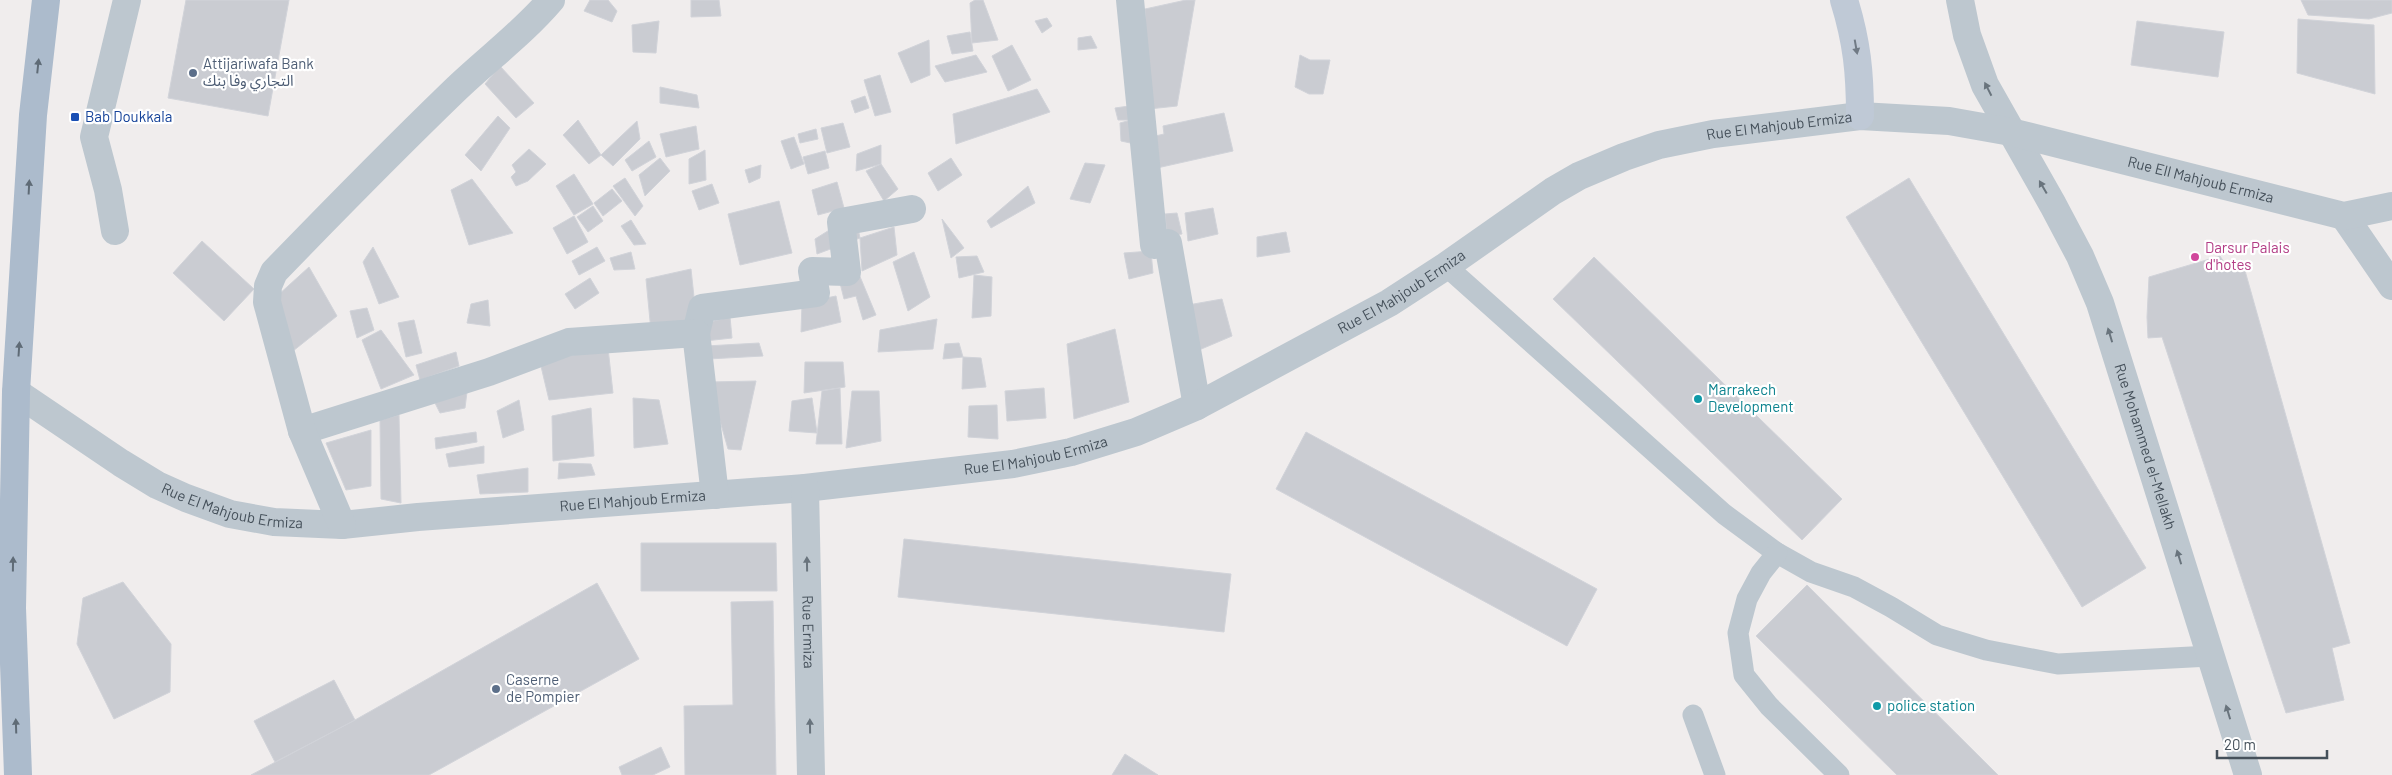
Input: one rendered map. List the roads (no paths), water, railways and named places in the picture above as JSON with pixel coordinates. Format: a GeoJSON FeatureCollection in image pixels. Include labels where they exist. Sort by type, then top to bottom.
{"type":"FeatureCollection","features":[{"type":"Feature","properties":{"kind":"main road"},"geometry":{"type":"LineString","coordinates":[[18,775],[12,608],[16,392],[33,114],[46,0]]}},
{"type":"Feature","properties":{"kind":"street"},"geometry":{"type":"LineString","coordinates":[[115,231],[108,190],[94,137],[127,0]]}},
{"type":"Feature","properties":{"kind":"street"},"geometry":{"type":"LineString","coordinates":[[342,525],[302,431],[267,302],[268,286],[274,272],[384,159],[456,89],[533,21],[551,0]]}},
{"type":"Feature","properties":{"kind":"street"},"geometry":{"type":"LineString","coordinates":[[1130,0],[1154,245],[1168,243],[1197,406]]}},
{"type":"Feature","properties":{"kind":"street"},"geometry":{"type":"LineString","coordinates":[[1844,0],[1853,29],[1860,72],[1860,116]]}},
{"type":"Feature","properties":{"kind":"street","name":"Rue Mohammed el-Mellakh"},"geometry":{"type":"LineString","coordinates":[[1960,0],[1967,35],[1985,85],[2053,204],[2080,256],[2100,303],[2248,775]]}},
{"type":"Feature","properties":{"kind":"street","name":"Rue El Mahjoub Ermiza"},"geometry":{"type":"LineString","coordinates":[[16,392],[157,485],[230,514],[274,522],[342,525],[418,517],[805,488],[1013,464],[1071,452],[1136,432],[1197,406],[1389,303],[1446,266],[1553,191],[1579,176],[1659,145],[1713,134],[1860,116],[1949,121],[2011,132]]}},
{"type":"Feature","properties":{"kind":"street","name":"Rue Ell Mahjoub Ermiza"},"geometry":{"type":"LineString","coordinates":[[2011,132],[2344,216],[2392,206]]}},
{"type":"Feature","properties":{"kind":"street"},"geometry":{"type":"LineString","coordinates":[[715,495],[696,333],[702,308],[816,293],[812,272],[847,272],[841,222],[912,209]]}},
{"type":"Feature","properties":{"kind":"street"},"geometry":{"type":"LineString","coordinates":[[2344,216],[2392,286]]}},
{"type":"Feature","properties":{"kind":"street"},"geometry":{"type":"LineString","coordinates":[[302,431],[488,372],[569,342],[696,333]]}},
{"type":"Feature","properties":{"kind":"street","name":"Rue Ermiza"},"geometry":{"type":"LineString","coordinates":[[805,488],[811,775]]}},
{"type":"Feature","properties":{"kind":"lane"},"geometry":{"type":"LineString","coordinates":[[1446,266],[1724,514],[1777,553],[1811,572],[1862,591],[1937,635],[1986,650],[2058,664],[2210,656]]}},
{"type":"Feature","properties":{"kind":"lane"},"geometry":{"type":"LineString","coordinates":[[1777,553],[1761,573],[1747,599],[1738,633],[1744,675],[1769,706],[1839,775]]}},
{"type":"Feature","properties":{"kind":"lane"},"geometry":{"type":"LineString","coordinates":[[1693,715],[1715,775]]}},
{"type":"Feature","properties":{"kind":"place","name":"Attijariwafa Bank التجاري وفا بنك"},"geometry":{"type":"Point","coordinates":[193,73]}},
{"type":"Feature","properties":{"kind":"place","name":"Bab Doukkala"},"geometry":{"type":"Point","coordinates":[75,117]}},
{"type":"Feature","properties":{"kind":"place","name":"Darsur Palais d'hotes"},"geometry":{"type":"Point","coordinates":[2195,257]}},
{"type":"Feature","properties":{"kind":"place","name":"Marrakech Development"},"geometry":{"type":"Point","coordinates":[1698,399]}},
{"type":"Feature","properties":{"kind":"place","name":"Caserne de Pompier"},"geometry":{"type":"Point","coordinates":[496,689]}},
{"type":"Feature","properties":{"kind":"place","name":"police station"},"geometry":{"type":"Point","coordinates":[1877,706]}}]}
